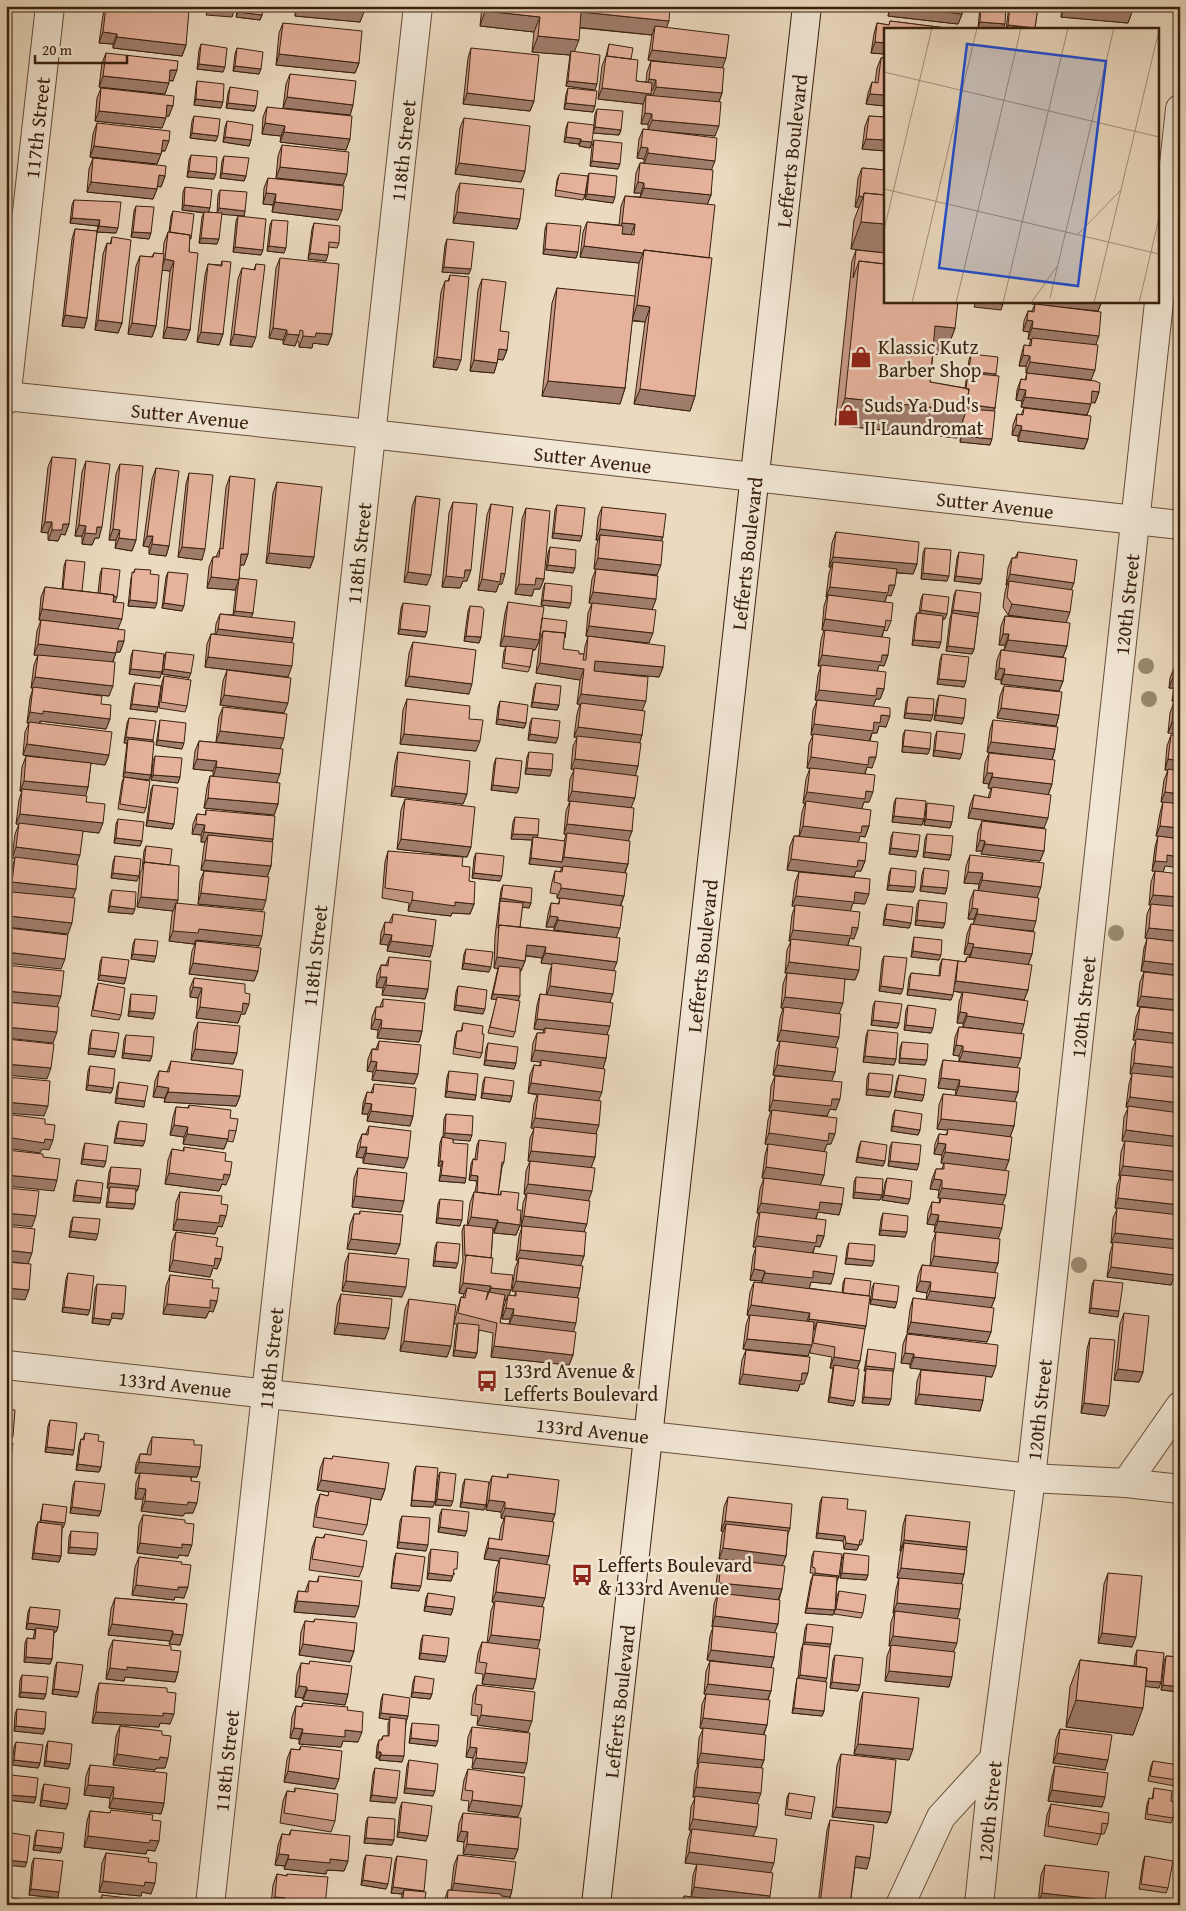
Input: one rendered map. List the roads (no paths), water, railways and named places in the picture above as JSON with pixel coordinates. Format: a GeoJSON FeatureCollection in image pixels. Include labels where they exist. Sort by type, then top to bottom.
{"type":"FeatureCollection","features":[{"type":"Feature","properties":{"kind":"street","name":"117th Street"},"geometry":{"type":"LineString","coordinates":[[6,400],[50,6]]}},
{"type":"Feature","properties":{"kind":"street","name":"118th Street"},"geometry":{"type":"LineString","coordinates":[[210,1905],[418,6]]}},
{"type":"Feature","properties":{"kind":"street","name":"Lefferts Boulevard"},"geometry":{"type":"LineString","coordinates":[[596,1905],[807,6]]}},
{"type":"Feature","properties":{"kind":"street","name":"120th Street"},"geometry":{"type":"LineString","coordinates":[[979,1905],[994,1759],[1031,1478],[1180,109]]}},
{"type":"Feature","properties":{"kind":"street","name":"Sutter Avenue"},"geometry":{"type":"LineString","coordinates":[[6,396],[371,434],[1180,525]]}},
{"type":"Feature","properties":{"kind":"street","name":"133rd Avenue"},"geometry":{"type":"LineString","coordinates":[[6,1365],[1031,1478],[1126,1483],[1180,1489]]}},
{"type":"Feature","properties":{"kind":"street"},"geometry":{"type":"LineString","coordinates":[[1126,1483],[1180,1406]]}},
{"type":"Feature","properties":{"kind":"street"},"geometry":{"type":"LineString","coordinates":[[900,1905],[942,1817],[994,1759]]}},
{"type":"Feature","properties":{"kind":"place","name":"Klassic Kutz Barber Shop"},"geometry":{"type":"Point","coordinates":[861,357]}},
{"type":"Feature","properties":{"kind":"place","name":"Suds Ya Dud's II Laundromat"},"geometry":{"type":"Point","coordinates":[848,415]}},
{"type":"Feature","properties":{"kind":"place","name":"133rd Avenue & Lefferts Boulevard"},"geometry":{"type":"Point","coordinates":[487,1381]}},
{"type":"Feature","properties":{"kind":"place","name":"Lefferts Boulevard & 133rd Avenue"},"geometry":{"type":"Point","coordinates":[582,1575]}}]}
